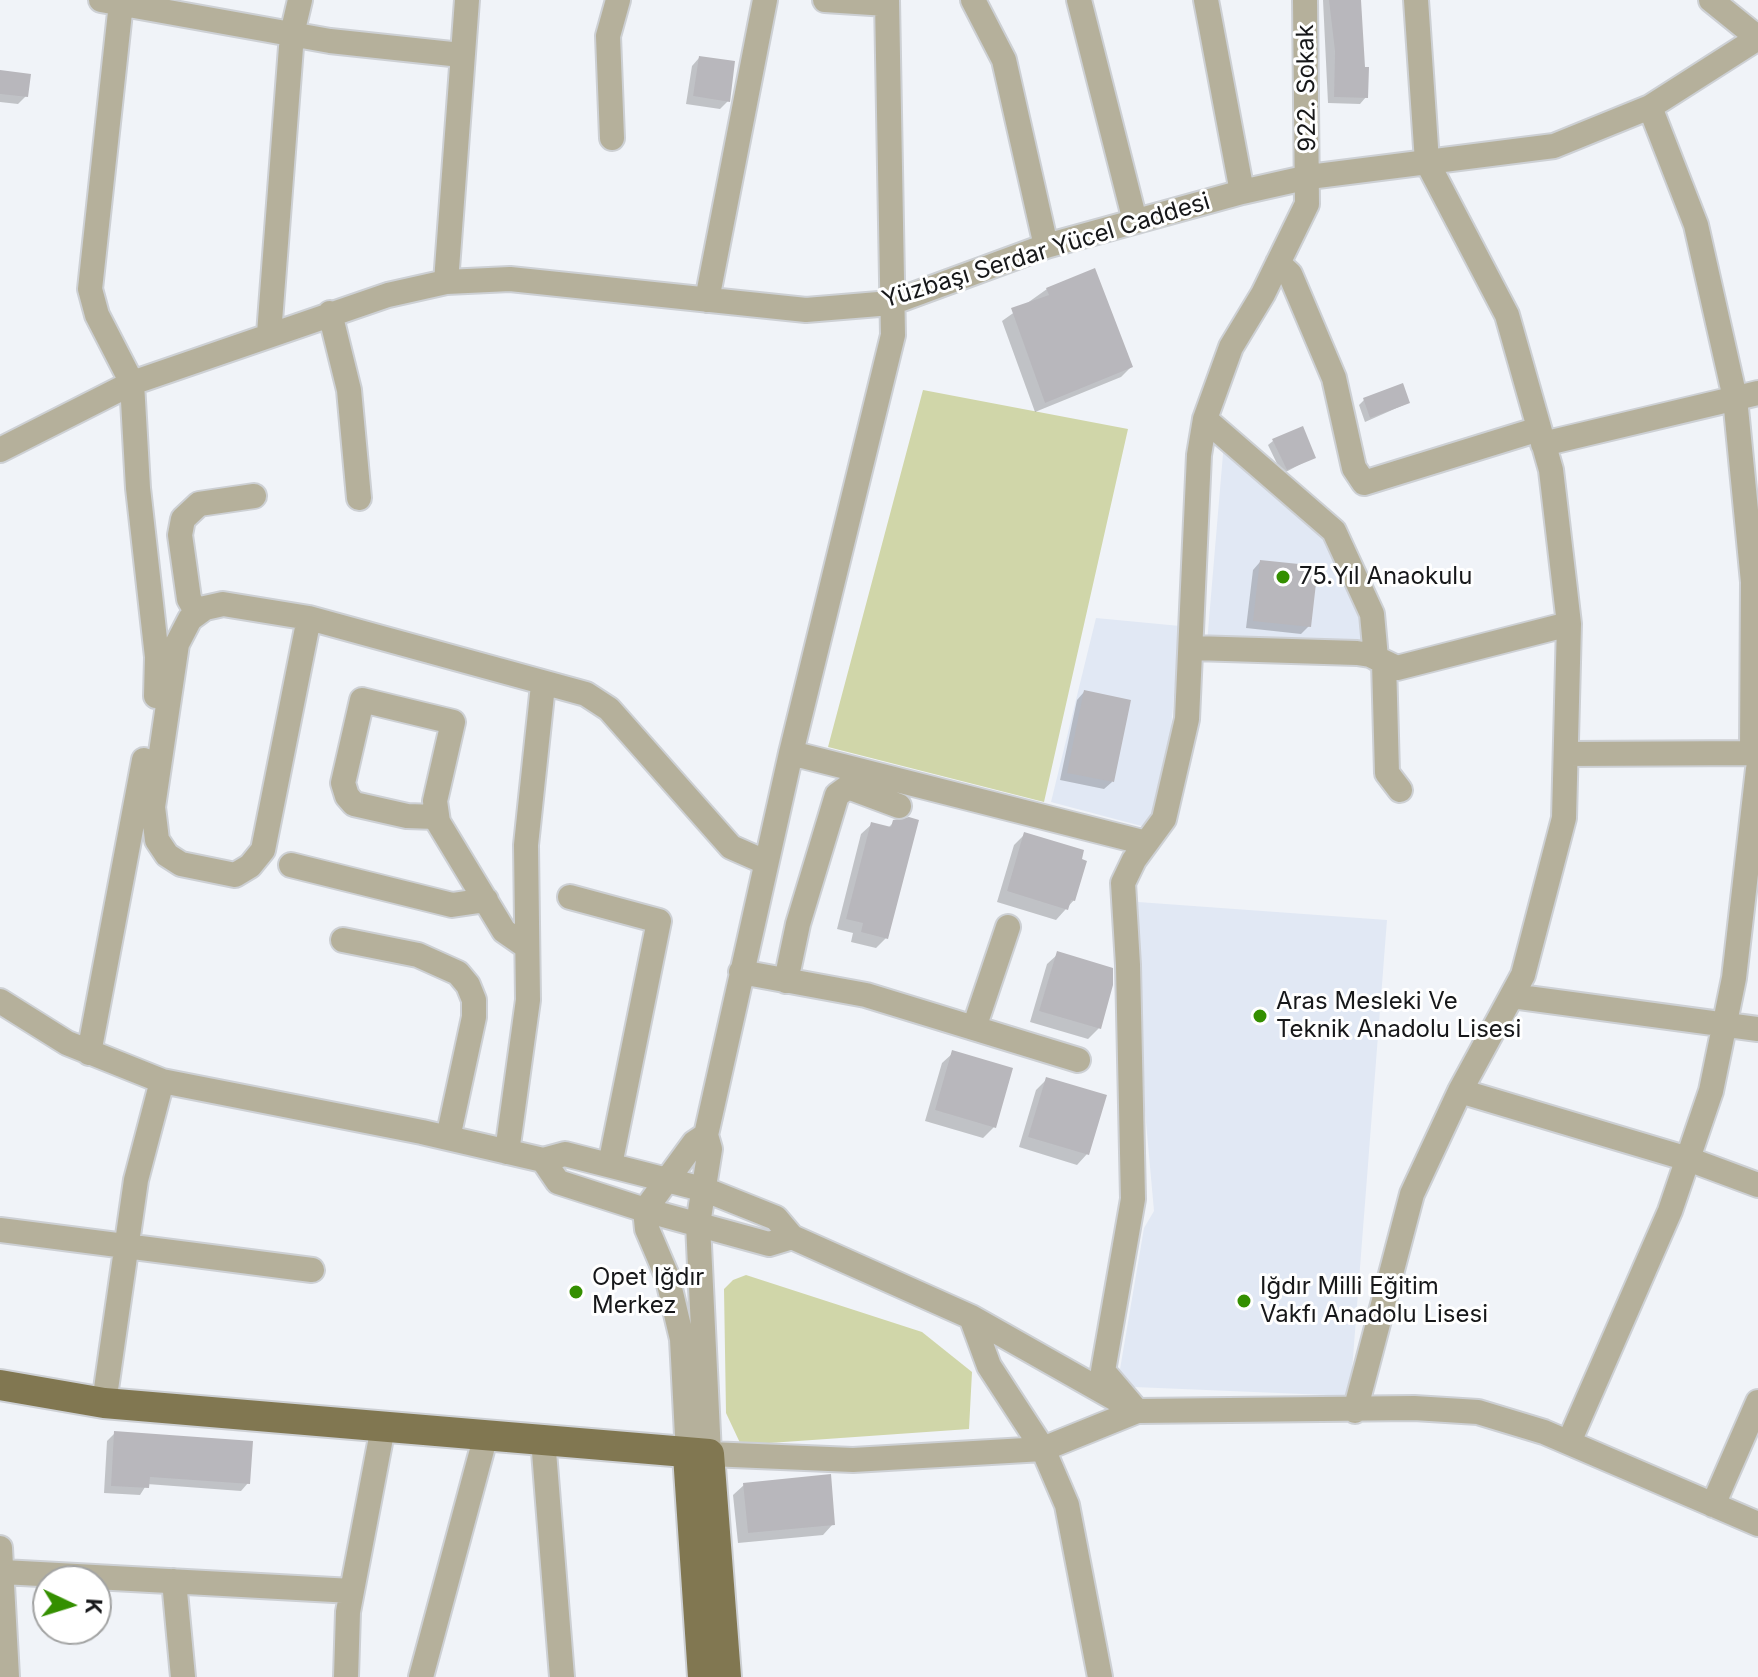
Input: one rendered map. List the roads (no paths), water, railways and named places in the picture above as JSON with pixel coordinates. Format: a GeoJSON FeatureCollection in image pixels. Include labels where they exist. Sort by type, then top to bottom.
{"type":"FeatureCollection","features":[{"type":"Feature","properties":{"kind":"main road"},"geometry":{"type":"LineString","coordinates":[[0,1385],[104,1403],[698,1454]]}},
{"type":"Feature","properties":{"kind":"main road"},"geometry":{"type":"LineString","coordinates":[[698,1454],[703,1677]]}},
{"type":"Feature","properties":{"kind":"main road"},"geometry":{"type":"LineString","coordinates":[[698,1454],[726,1677]]}},
{"type":"Feature","properties":{"kind":"street"},"geometry":{"type":"LineString","coordinates":[[269,334],[292,34],[300,0]]}},
{"type":"Feature","properties":{"kind":"street"},"geometry":{"type":"LineString","coordinates":[[446,282],[467,0]]}},
{"type":"Feature","properties":{"kind":"street"},"geometry":{"type":"LineString","coordinates":[[612,138],[608,36],[618,0]]}},
{"type":"Feature","properties":{"kind":"street"},"geometry":{"type":"LineString","coordinates":[[707,300],[765,0]]}},
{"type":"Feature","properties":{"kind":"street"},"geometry":{"type":"LineString","coordinates":[[698,1454],[698,1224],[706,1190],[710,1149],[706,1135],[765,862],[893,335],[887,2],[825,0]]}},
{"type":"Feature","properties":{"kind":"street"},"geometry":{"type":"LineString","coordinates":[[973,0],[1004,60],[1046,246]]}},
{"type":"Feature","properties":{"kind":"street"},"geometry":{"type":"LineString","coordinates":[[1079,0],[1135,221]]}},
{"type":"Feature","properties":{"kind":"street"},"geometry":{"type":"LineString","coordinates":[[1206,0],[1242,192]]}},
{"type":"Feature","properties":{"kind":"street","name":"922. Sokak"},"geometry":{"type":"LineString","coordinates":[[1137,1411],[1103,1371],[1133,1199],[1128,965],[1123,883],[1164,819],[1187,719],[1193,648],[1199,455],[1205,419],[1231,347],[1307,204],[1305,0]]}},
{"type":"Feature","properties":{"kind":"street"},"geometry":{"type":"LineString","coordinates":[[1355,1411],[1412,1194],[1460,1091],[1523,975],[1564,818],[1569,624],[1551,470],[1507,315],[1427,162],[1416,0]]}},
{"type":"Feature","properties":{"kind":"street"},"geometry":{"type":"LineString","coordinates":[[1711,0],[1758,38]]}},
{"type":"Feature","properties":{"kind":"street"},"geometry":{"type":"LineString","coordinates":[[89,1053],[158,679],[134,451],[132,383],[97,315],[90,289],[111,2],[292,34],[461,55]]}},
{"type":"Feature","properties":{"kind":"street","name":"Yüzbaşı Serdar Yücel Caddesi"},"geometry":{"type":"LineString","coordinates":[[0,450],[132,383],[388,295],[446,282],[510,279],[806,310],[891,303],[1046,246],[1242,192],[1309,177],[1554,146],[1650,107],[1758,38]]}},
{"type":"Feature","properties":{"kind":"street"},"geometry":{"type":"LineString","coordinates":[[1569,1442],[1670,1211],[1711,1091],[1734,978],[1756,758],[1746,396],[1696,225],[1650,107]]}},
{"type":"Feature","properties":{"kind":"street"},"geometry":{"type":"LineString","coordinates":[[1278,263],[1290,274],[1334,378],[1354,468],[1364,483],[1541,436],[1746,396]]}},
{"type":"Feature","properties":{"kind":"street"},"geometry":{"type":"LineString","coordinates":[[330,313],[349,390],[359,498]]}},
{"type":"Feature","properties":{"kind":"street"},"geometry":{"type":"LineString","coordinates":[[1205,419],[1334,531],[1372,614],[1380,660],[1387,773],[1400,790]]}},
{"type":"Feature","properties":{"kind":"street"},"geometry":{"type":"LineString","coordinates":[[197,613],[189,599],[180,535],[183,519],[199,504],[254,496]]}},
{"type":"Feature","properties":{"kind":"street"},"geometry":{"type":"LineString","coordinates":[[309,618],[263,850],[250,866],[235,875],[181,864],[161,848],[154,832],[153,807],[177,644],[184,627],[197,613],[223,604],[309,618],[543,685],[586,694],[600,701],[731,847],[765,862]]}},
{"type":"Feature","properties":{"kind":"street"},"geometry":{"type":"LineString","coordinates":[[1193,648],[1357,653],[1397,668],[1569,624]]}},
{"type":"Feature","properties":{"kind":"street"},"geometry":{"type":"LineString","coordinates":[[507,1152],[525,1033],[526,845],[543,685]]}},
{"type":"Feature","properties":{"kind":"street"},"geometry":{"type":"LineString","coordinates":[[436,817],[407,816],[354,804],[347,796],[343,783],[362,700],[453,722],[435,801],[436,817],[504,931],[527,947]]}},
{"type":"Feature","properties":{"kind":"street"},"geometry":{"type":"LineString","coordinates":[[791,753],[1146,843]]}},
{"type":"Feature","properties":{"kind":"street"},"geometry":{"type":"LineString","coordinates":[[1566,754],[1756,758]]}},
{"type":"Feature","properties":{"kind":"street"},"geometry":{"type":"LineString","coordinates":[[786,981],[798,924],[837,795],[848,787],[899,806]]}},
{"type":"Feature","properties":{"kind":"street"},"geometry":{"type":"LineString","coordinates":[[291,865],[452,905],[486,900]]}},
{"type":"Feature","properties":{"kind":"street"},"geometry":{"type":"LineString","coordinates":[[570,897],[659,921],[610,1165]]}},
{"type":"Feature","properties":{"kind":"street"},"geometry":{"type":"LineString","coordinates":[[974,1028],[1008,927]]}},
{"type":"Feature","properties":{"kind":"street"},"geometry":{"type":"LineString","coordinates":[[343,940],[418,955],[458,973],[468,985],[474,1000],[474,1017],[448,1138]]}},
{"type":"Feature","properties":{"kind":"street"},"geometry":{"type":"LineString","coordinates":[[741,972],[866,995],[1078,1060]]}},
{"type":"Feature","properties":{"kind":"street"},"geometry":{"type":"LineString","coordinates":[[1512,996],[1758,1029]]}},
{"type":"Feature","properties":{"kind":"street"},"geometry":{"type":"LineString","coordinates":[[0,1001],[89,1053],[162,1081],[543,1160],[565,1154],[706,1190],[776,1218],[792,1237],[971,1317],[1137,1411]]}},
{"type":"Feature","properties":{"kind":"street"},"geometry":{"type":"LineString","coordinates":[[104,1403],[136,1180],[162,1081]]}},
{"type":"Feature","properties":{"kind":"street"},"geometry":{"type":"LineString","coordinates":[[1460,1091],[1688,1159],[1758,1185]]}},
{"type":"Feature","properties":{"kind":"street"},"geometry":{"type":"LineString","coordinates":[[698,1454],[682,1339],[667,1276],[647,1229],[645,1210],[694,1143],[706,1135]]}},
{"type":"Feature","properties":{"kind":"street"},"geometry":{"type":"LineString","coordinates":[[543,1160],[558,1182],[645,1210],[769,1244],[792,1237]]}},
{"type":"Feature","properties":{"kind":"street"},"geometry":{"type":"LineString","coordinates":[[0,1230],[312,1270]]}},
{"type":"Feature","properties":{"kind":"street"},"geometry":{"type":"LineString","coordinates":[[971,1317],[989,1366],[1043,1449],[1067,1505],[1100,1677]]}},
{"type":"Feature","properties":{"kind":"street"},"geometry":{"type":"LineString","coordinates":[[1713,1505],[1758,1402]]}},
{"type":"Feature","properties":{"kind":"street"},"geometry":{"type":"LineString","coordinates":[[698,1454],[853,1460],[1043,1449],[1137,1411],[1414,1408],[1478,1412],[1509,1419],[1569,1442],[1758,1524]]}},
{"type":"Feature","properties":{"kind":"street"},"geometry":{"type":"LineString","coordinates":[[346,1677],[352,1591],[383,1427]]}},
{"type":"Feature","properties":{"kind":"street"},"geometry":{"type":"LineString","coordinates":[[421,1677],[486,1435]]}},
{"type":"Feature","properties":{"kind":"street"},"geometry":{"type":"LineString","coordinates":[[543,1439],[562,1677]]}},
{"type":"Feature","properties":{"kind":"street"},"geometry":{"type":"LineString","coordinates":[[7,1677],[1,1560],[174,1581],[352,1591]]}},
{"type":"Feature","properties":{"kind":"street"},"geometry":{"type":"LineString","coordinates":[[174,1581],[183,1677]]}},
{"type":"Feature","properties":{"kind":"place","name":"75.Yıl Anaokulu"},"geometry":{"type":"Point","coordinates":[1283,577]}},
{"type":"Feature","properties":{"kind":"place","name":"Aras Mesleki Ve Teknik Anadolu Lisesi"},"geometry":{"type":"Point","coordinates":[1260,1016]}},
{"type":"Feature","properties":{"kind":"place","name":"Opet Iğdır Merkez"},"geometry":{"type":"Point","coordinates":[576,1292]}},
{"type":"Feature","properties":{"kind":"place","name":"Iğdır Milli Eğitim Vakfı Anadolu Lisesi"},"geometry":{"type":"Point","coordinates":[1244,1301]}}]}
